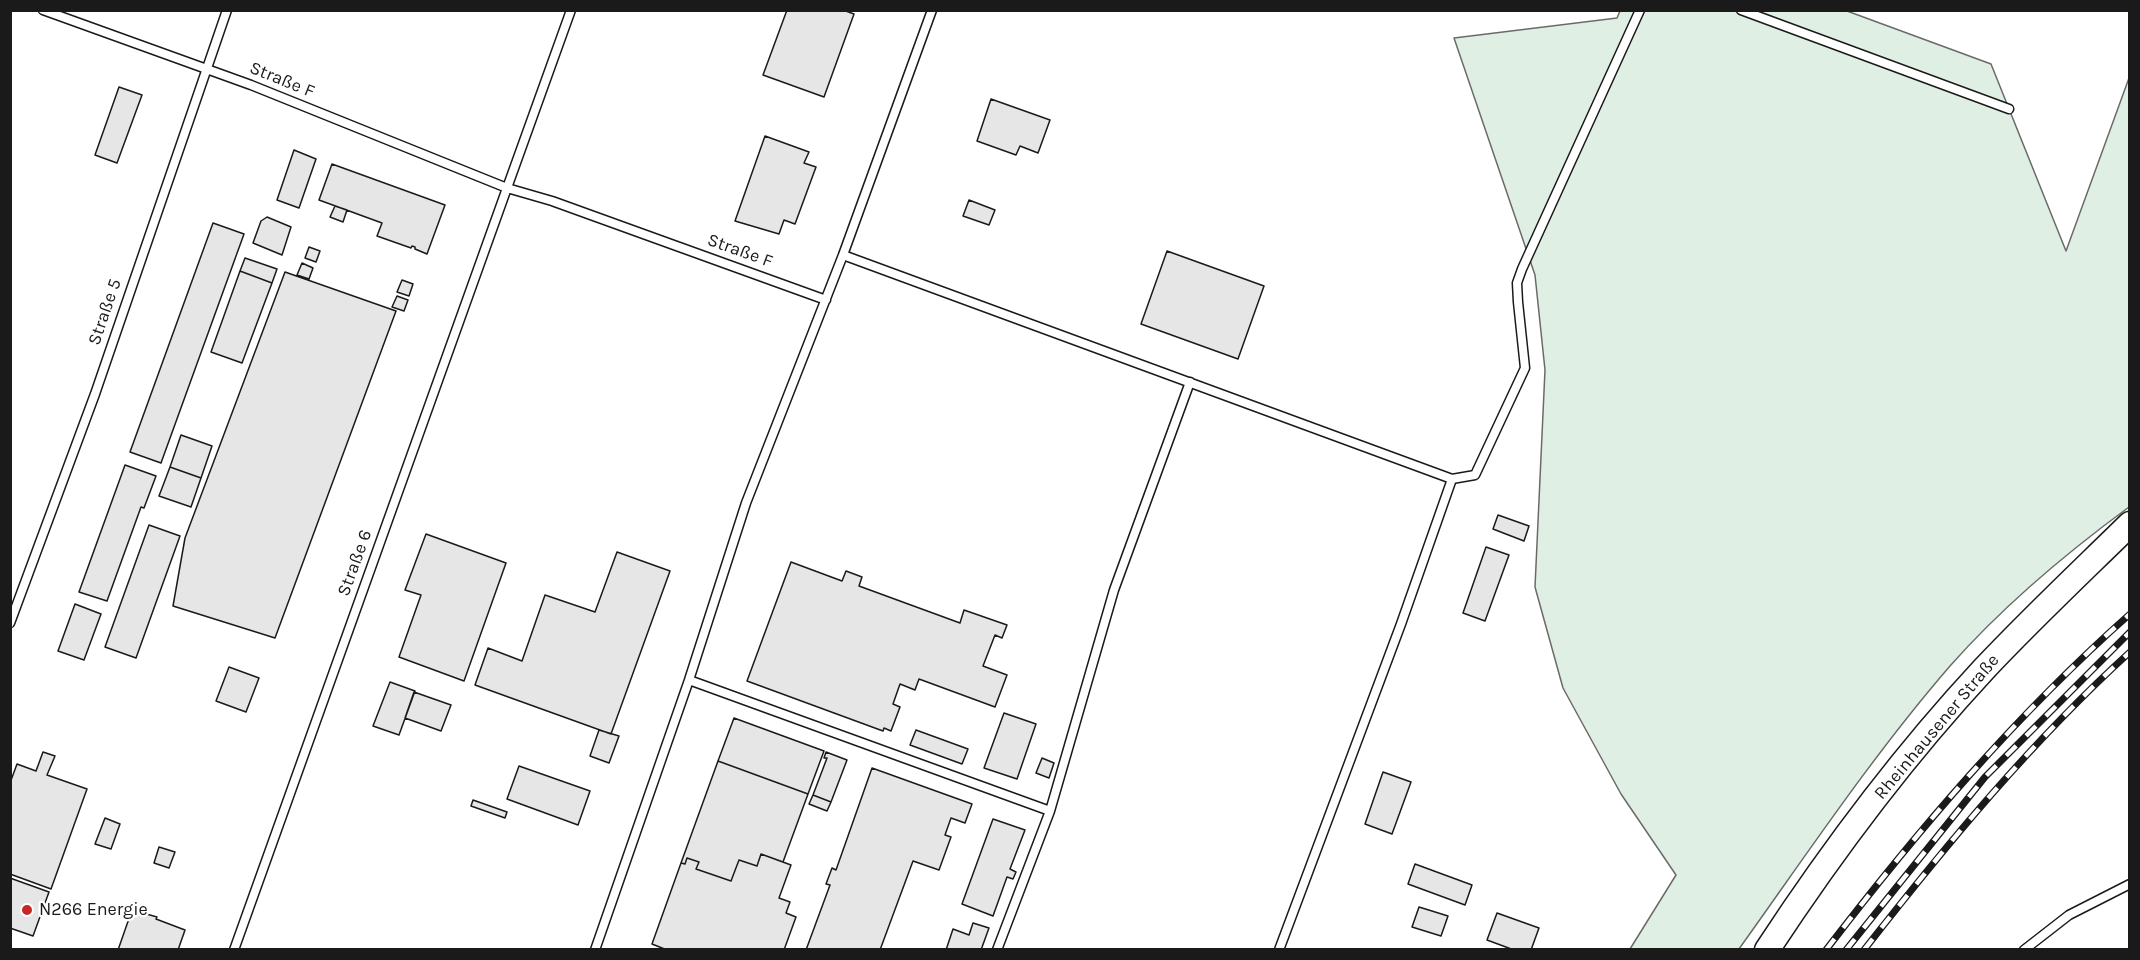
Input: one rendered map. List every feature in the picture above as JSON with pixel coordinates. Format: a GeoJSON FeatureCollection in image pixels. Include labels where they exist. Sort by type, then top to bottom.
{"type":"FeatureCollection","features":[{"type":"Feature","properties":{"kind":"street","name":"Rheinhausener Straße"},"geometry":{"type":"LineString","coordinates":[[1767,950],[1807,889],[1899,769],[1984,669],[2130,524]]}},
{"type":"Feature","properties":{"kind":"lane","name":"Straße F"},"geometry":{"type":"LineString","coordinates":[[43,10],[206,69],[507,188],[552,201],[826,300]]}},
{"type":"Feature","properties":{"kind":"lane","name":"Straße 5"},"geometry":{"type":"LineString","coordinates":[[10,623],[95,394],[227,10]]}},
{"type":"Feature","properties":{"kind":"lane"},"geometry":{"type":"LineString","coordinates":[[507,188],[571,10]]}},
{"type":"Feature","properties":{"kind":"lane"},"geometry":{"type":"LineString","coordinates":[[595,950],[689,680],[746,503],[843,255],[932,10]]}},
{"type":"Feature","properties":{"kind":"lane"},"geometry":{"type":"LineString","coordinates":[[843,255],[1452,479],[1475,475],[1525,368],[1518,302],[1518,283],[1522,269],[1640,10]]}},
{"type":"Feature","properties":{"kind":"lane"},"geometry":{"type":"LineString","coordinates":[[1741,10],[2008,109]]}},
{"type":"Feature","properties":{"kind":"lane","name":"Straße 6"},"geometry":{"type":"LineString","coordinates":[[234,950],[507,188]]}},
{"type":"Feature","properties":{"kind":"lane"},"geometry":{"type":"LineString","coordinates":[[997,950],[1050,811],[1114,590],[1190,382]]}},
{"type":"Feature","properties":{"kind":"lane"},"geometry":{"type":"LineString","coordinates":[[1279,950],[1401,624],[1452,479]]}},
{"type":"Feature","properties":{"kind":"lane"},"geometry":{"type":"LineString","coordinates":[[689,680],[1050,811]]}},
{"type":"Feature","properties":{"kind":"lane"},"geometry":{"type":"LineString","coordinates":[[2024,950],[2069,915],[2130,884]]}},
{"type":"Feature","properties":{"kind":"green space"},"geometry":{"type":"Polygon","coordinates":[[[1620,11],[1847,11],[1991,64],[2066,251],[2129,78],[2129,507],[2035,582],[1991,622],[1950,666],[1867,770],[1739,949],[1630,949],[1676,875],[1621,794],[1563,688],[1535,587],[1545,370],[1535,275],[1454,38],[1617,18],[1620,11]]]}},
{"type":"Feature","properties":{"kind":"building"},"geometry":{"type":"Polygon","coordinates":[[[787,10],[843,10],[854,14],[824,97],[763,75],[787,10]]]}},
{"type":"Feature","properties":{"kind":"building"},"geometry":{"type":"Polygon","coordinates":[[[119,87],[142,95],[117,163],[95,155],[119,87]]]}},
{"type":"Feature","properties":{"kind":"building"},"geometry":{"type":"Polygon","coordinates":[[[991,99],[1050,120],[1038,153],[1020,146],[1016,155],[977,141],[991,99]]]}},
{"type":"Feature","properties":{"kind":"building"},"geometry":{"type":"Polygon","coordinates":[[[765,136],[809,152],[804,163],[816,167],[795,224],[784,220],[779,234],[735,221],[765,136]]]}},
{"type":"Feature","properties":{"kind":"building"},"geometry":{"type":"Polygon","coordinates":[[[294,150],[316,159],[299,208],[277,200],[294,150]]]}},
{"type":"Feature","properties":{"kind":"building"},"geometry":{"type":"Polygon","coordinates":[[[332,164],[445,205],[427,254],[415,247],[411,248],[377,236],[382,223],[319,200],[332,164]]]}},
{"type":"Feature","properties":{"kind":"building"},"geometry":{"type":"Polygon","coordinates":[[[969,200],[995,210],[989,225],[963,216],[969,200]]]}},
{"type":"Feature","properties":{"kind":"building"},"geometry":{"type":"Polygon","coordinates":[[[335,206],[347,210],[343,222],[330,217],[335,206]]]}},
{"type":"Feature","properties":{"kind":"building"},"geometry":{"type":"Polygon","coordinates":[[[267,217],[291,227],[282,255],[253,243],[261,221],[267,217]]]}},
{"type":"Feature","properties":{"kind":"building"},"geometry":{"type":"Polygon","coordinates":[[[213,223],[244,234],[161,463],[130,452],[213,223]]]}},
{"type":"Feature","properties":{"kind":"building"},"geometry":{"type":"Polygon","coordinates":[[[309,247],[320,251],[316,262],[305,258],[309,247]]]}},
{"type":"Feature","properties":{"kind":"building"},"geometry":{"type":"Polygon","coordinates":[[[1167,251],[1264,286],[1238,359],[1141,324],[1167,251]]]}},
{"type":"Feature","properties":{"kind":"building"},"geometry":{"type":"Polygon","coordinates":[[[245,258],[277,269],[272,283],[240,271],[245,258]]]}},
{"type":"Feature","properties":{"kind":"building"},"geometry":{"type":"Polygon","coordinates":[[[302,263],[313,268],[309,279],[297,275],[302,263]]]}},
{"type":"Feature","properties":{"kind":"building"},"geometry":{"type":"Polygon","coordinates":[[[240,271],[272,283],[242,363],[211,352],[240,271]]]}},
{"type":"Feature","properties":{"kind":"building"},"geometry":{"type":"Polygon","coordinates":[[[285,272],[396,311],[275,638],[173,606],[185,538],[285,272]]]}},
{"type":"Feature","properties":{"kind":"building"},"geometry":{"type":"Polygon","coordinates":[[[402,280],[413,284],[409,296],[397,292],[402,280]]]}},
{"type":"Feature","properties":{"kind":"building"},"geometry":{"type":"Polygon","coordinates":[[[397,296],[408,300],[404,311],[392,307],[397,296]]]}},
{"type":"Feature","properties":{"kind":"building"},"geometry":{"type":"Polygon","coordinates":[[[181,435],[212,446],[201,478],[170,467],[181,435]]]}},
{"type":"Feature","properties":{"kind":"building"},"geometry":{"type":"Polygon","coordinates":[[[125,465],[156,476],[144,508],[141,507],[107,601],[79,592],[125,465]]]}},
{"type":"Feature","properties":{"kind":"building"},"geometry":{"type":"Polygon","coordinates":[[[170,467],[201,478],[191,507],[159,496],[170,467]]]}},
{"type":"Feature","properties":{"kind":"building"},"geometry":{"type":"Polygon","coordinates":[[[1498,515],[1529,526],[1524,541],[1493,529],[1498,515]]]}},
{"type":"Feature","properties":{"kind":"building"},"geometry":{"type":"Polygon","coordinates":[[[149,525],[180,536],[136,658],[105,647],[149,525]]]}},
{"type":"Feature","properties":{"kind":"building"},"geometry":{"type":"Polygon","coordinates":[[[426,534],[506,563],[464,681],[399,657],[421,595],[405,590],[426,534]]]}},
{"type":"Feature","properties":{"kind":"building"},"geometry":{"type":"Polygon","coordinates":[[[1486,547],[1509,555],[1485,621],[1463,613],[1486,547]]]}},
{"type":"Feature","properties":{"kind":"building"},"geometry":{"type":"Polygon","coordinates":[[[617,552],[670,571],[611,734],[475,685],[488,648],[522,661],[545,595],[595,612],[617,552]]]}},
{"type":"Feature","properties":{"kind":"building"},"geometry":{"type":"Polygon","coordinates":[[[791,562],[842,581],[846,571],[862,577],[859,586],[960,623],[964,610],[1007,625],[1002,638],[995,635],[983,666],[1007,675],[995,707],[919,679],[915,690],[900,684],[893,704],[900,707],[891,731],[884,728],[883,731],[747,681],[791,562]]]}},
{"type":"Feature","properties":{"kind":"building"},"geometry":{"type":"Polygon","coordinates":[[[75,604],[101,614],[84,660],[58,651],[75,604]]]}},
{"type":"Feature","properties":{"kind":"building"},"geometry":{"type":"Polygon","coordinates":[[[229,667],[259,678],[246,712],[216,701],[229,667]]]}},
{"type":"Feature","properties":{"kind":"building"},"geometry":{"type":"Polygon","coordinates":[[[390,682],[415,691],[399,735],[373,726],[390,682]]]}},
{"type":"Feature","properties":{"kind":"building"},"geometry":{"type":"Polygon","coordinates":[[[414,692],[451,705],[441,731],[405,718],[414,692]]]}},
{"type":"Feature","properties":{"kind":"building"},"geometry":{"type":"Polygon","coordinates":[[[1004,713],[1036,724],[1017,779],[984,768],[1004,713]]]}},
{"type":"Feature","properties":{"kind":"building"},"geometry":{"type":"Polygon","coordinates":[[[734,718],[824,751],[808,794],[718,761],[734,718]]]}},
{"type":"Feature","properties":{"kind":"building"},"geometry":{"type":"Polygon","coordinates":[[[599,730],[619,736],[609,763],[590,756],[599,730]]]}},
{"type":"Feature","properties":{"kind":"building"},"geometry":{"type":"Polygon","coordinates":[[[916,730],[968,749],[962,764],[910,745],[916,730]]]}},
{"type":"Feature","properties":{"kind":"building"},"geometry":{"type":"Polygon","coordinates":[[[43,752],[55,756],[47,775],[87,789],[51,889],[10,874],[10,783],[17,764],[36,771],[43,752]]]}},
{"type":"Feature","properties":{"kind":"building"},"geometry":{"type":"Polygon","coordinates":[[[826,752],[847,760],[831,802],[813,795],[827,758],[824,758],[826,752]]]}},
{"type":"Feature","properties":{"kind":"building"},"geometry":{"type":"Polygon","coordinates":[[[1042,758],[1054,763],[1049,778],[1036,773],[1042,758]]]}},
{"type":"Feature","properties":{"kind":"building"},"geometry":{"type":"Polygon","coordinates":[[[718,761],[808,794],[783,862],[761,854],[757,866],[739,860],[731,881],[696,869],[699,862],[687,858],[685,864],[681,863],[718,761]]]}},
{"type":"Feature","properties":{"kind":"building"},"geometry":{"type":"Polygon","coordinates":[[[519,766],[590,791],[578,825],[507,799],[519,766]]]}},
{"type":"Feature","properties":{"kind":"building"},"geometry":{"type":"Polygon","coordinates":[[[872,768],[972,804],[965,823],[951,818],[945,835],[951,837],[939,870],[913,861],[880,950],[806,950],[830,885],[826,884],[832,868],[836,870],[872,768]]]}},
{"type":"Feature","properties":{"kind":"building"},"geometry":{"type":"Polygon","coordinates":[[[1383,772],[1411,782],[1392,834],[1365,824],[1383,772]]]}},
{"type":"Feature","properties":{"kind":"building"},"geometry":{"type":"Polygon","coordinates":[[[813,795],[831,802],[827,811],[809,804],[813,795]]]}},
{"type":"Feature","properties":{"kind":"building"},"geometry":{"type":"Polygon","coordinates":[[[473,800],[507,812],[505,818],[471,806],[473,800]]]}},
{"type":"Feature","properties":{"kind":"building"},"geometry":{"type":"Polygon","coordinates":[[[105,818],[120,824],[111,849],[95,844],[105,818]]]}},
{"type":"Feature","properties":{"kind":"building"},"geometry":{"type":"Polygon","coordinates":[[[993,819],[1025,830],[1010,869],[1016,872],[1013,879],[1007,877],[993,916],[962,904],[993,819]]]}},
{"type":"Feature","properties":{"kind":"building"},"geometry":{"type":"Polygon","coordinates":[[[159,847],[175,852],[169,868],[154,863],[159,847]]]}},
{"type":"Feature","properties":{"kind":"building"},"geometry":{"type":"Polygon","coordinates":[[[761,854],[791,865],[779,898],[790,902],[786,913],[796,917],[784,950],[667,950],[652,944],[681,863],[685,864],[687,858],[699,862],[696,869],[731,881],[739,860],[757,866],[761,854]]]}},
{"type":"Feature","properties":{"kind":"building"},"geometry":{"type":"Polygon","coordinates":[[[1415,864],[1472,885],[1465,905],[1408,884],[1415,864]]]}},
{"type":"Feature","properties":{"kind":"building","name":"N266 Energie"},"geometry":{"type":"Polygon","coordinates":[[[10,878],[49,892],[33,936],[10,928],[10,878]]]}},
{"type":"Feature","properties":{"kind":"building"},"geometry":{"type":"Polygon","coordinates":[[[1419,907],[1448,916],[1441,936],[1412,927],[1419,907]]]}},
{"type":"Feature","properties":{"kind":"building"},"geometry":{"type":"Polygon","coordinates":[[[132,910],[157,917],[156,919],[185,930],[178,950],[118,950],[132,910]]]}},
{"type":"Feature","properties":{"kind":"building"},"geometry":{"type":"Polygon","coordinates":[[[1497,913],[1539,928],[1531,950],[1514,950],[1487,940],[1497,913]]]}},
{"type":"Feature","properties":{"kind":"building"},"geometry":{"type":"Polygon","coordinates":[[[973,923],[989,928],[981,950],[946,950],[953,929],[969,935],[973,923]]]}},
{"type":"Feature","properties":{"kind":"railway"},"geometry":{"type":"LineString","coordinates":[[1826,950],[1896,861],[1970,775],[2047,692],[2130,614]]}},
{"type":"Feature","properties":{"kind":"railway"},"geometry":{"type":"LineString","coordinates":[[1846,950],[1985,777],[2130,632]]}},
{"type":"Feature","properties":{"kind":"railway"},"geometry":{"type":"LineString","coordinates":[[1864,950],[1927,871],[2024,758],[2130,652]]}},
{"type":"Feature","properties":{"kind":"place","name":"N266 Energie"},"geometry":{"type":"Point","coordinates":[27,910]}}]}
